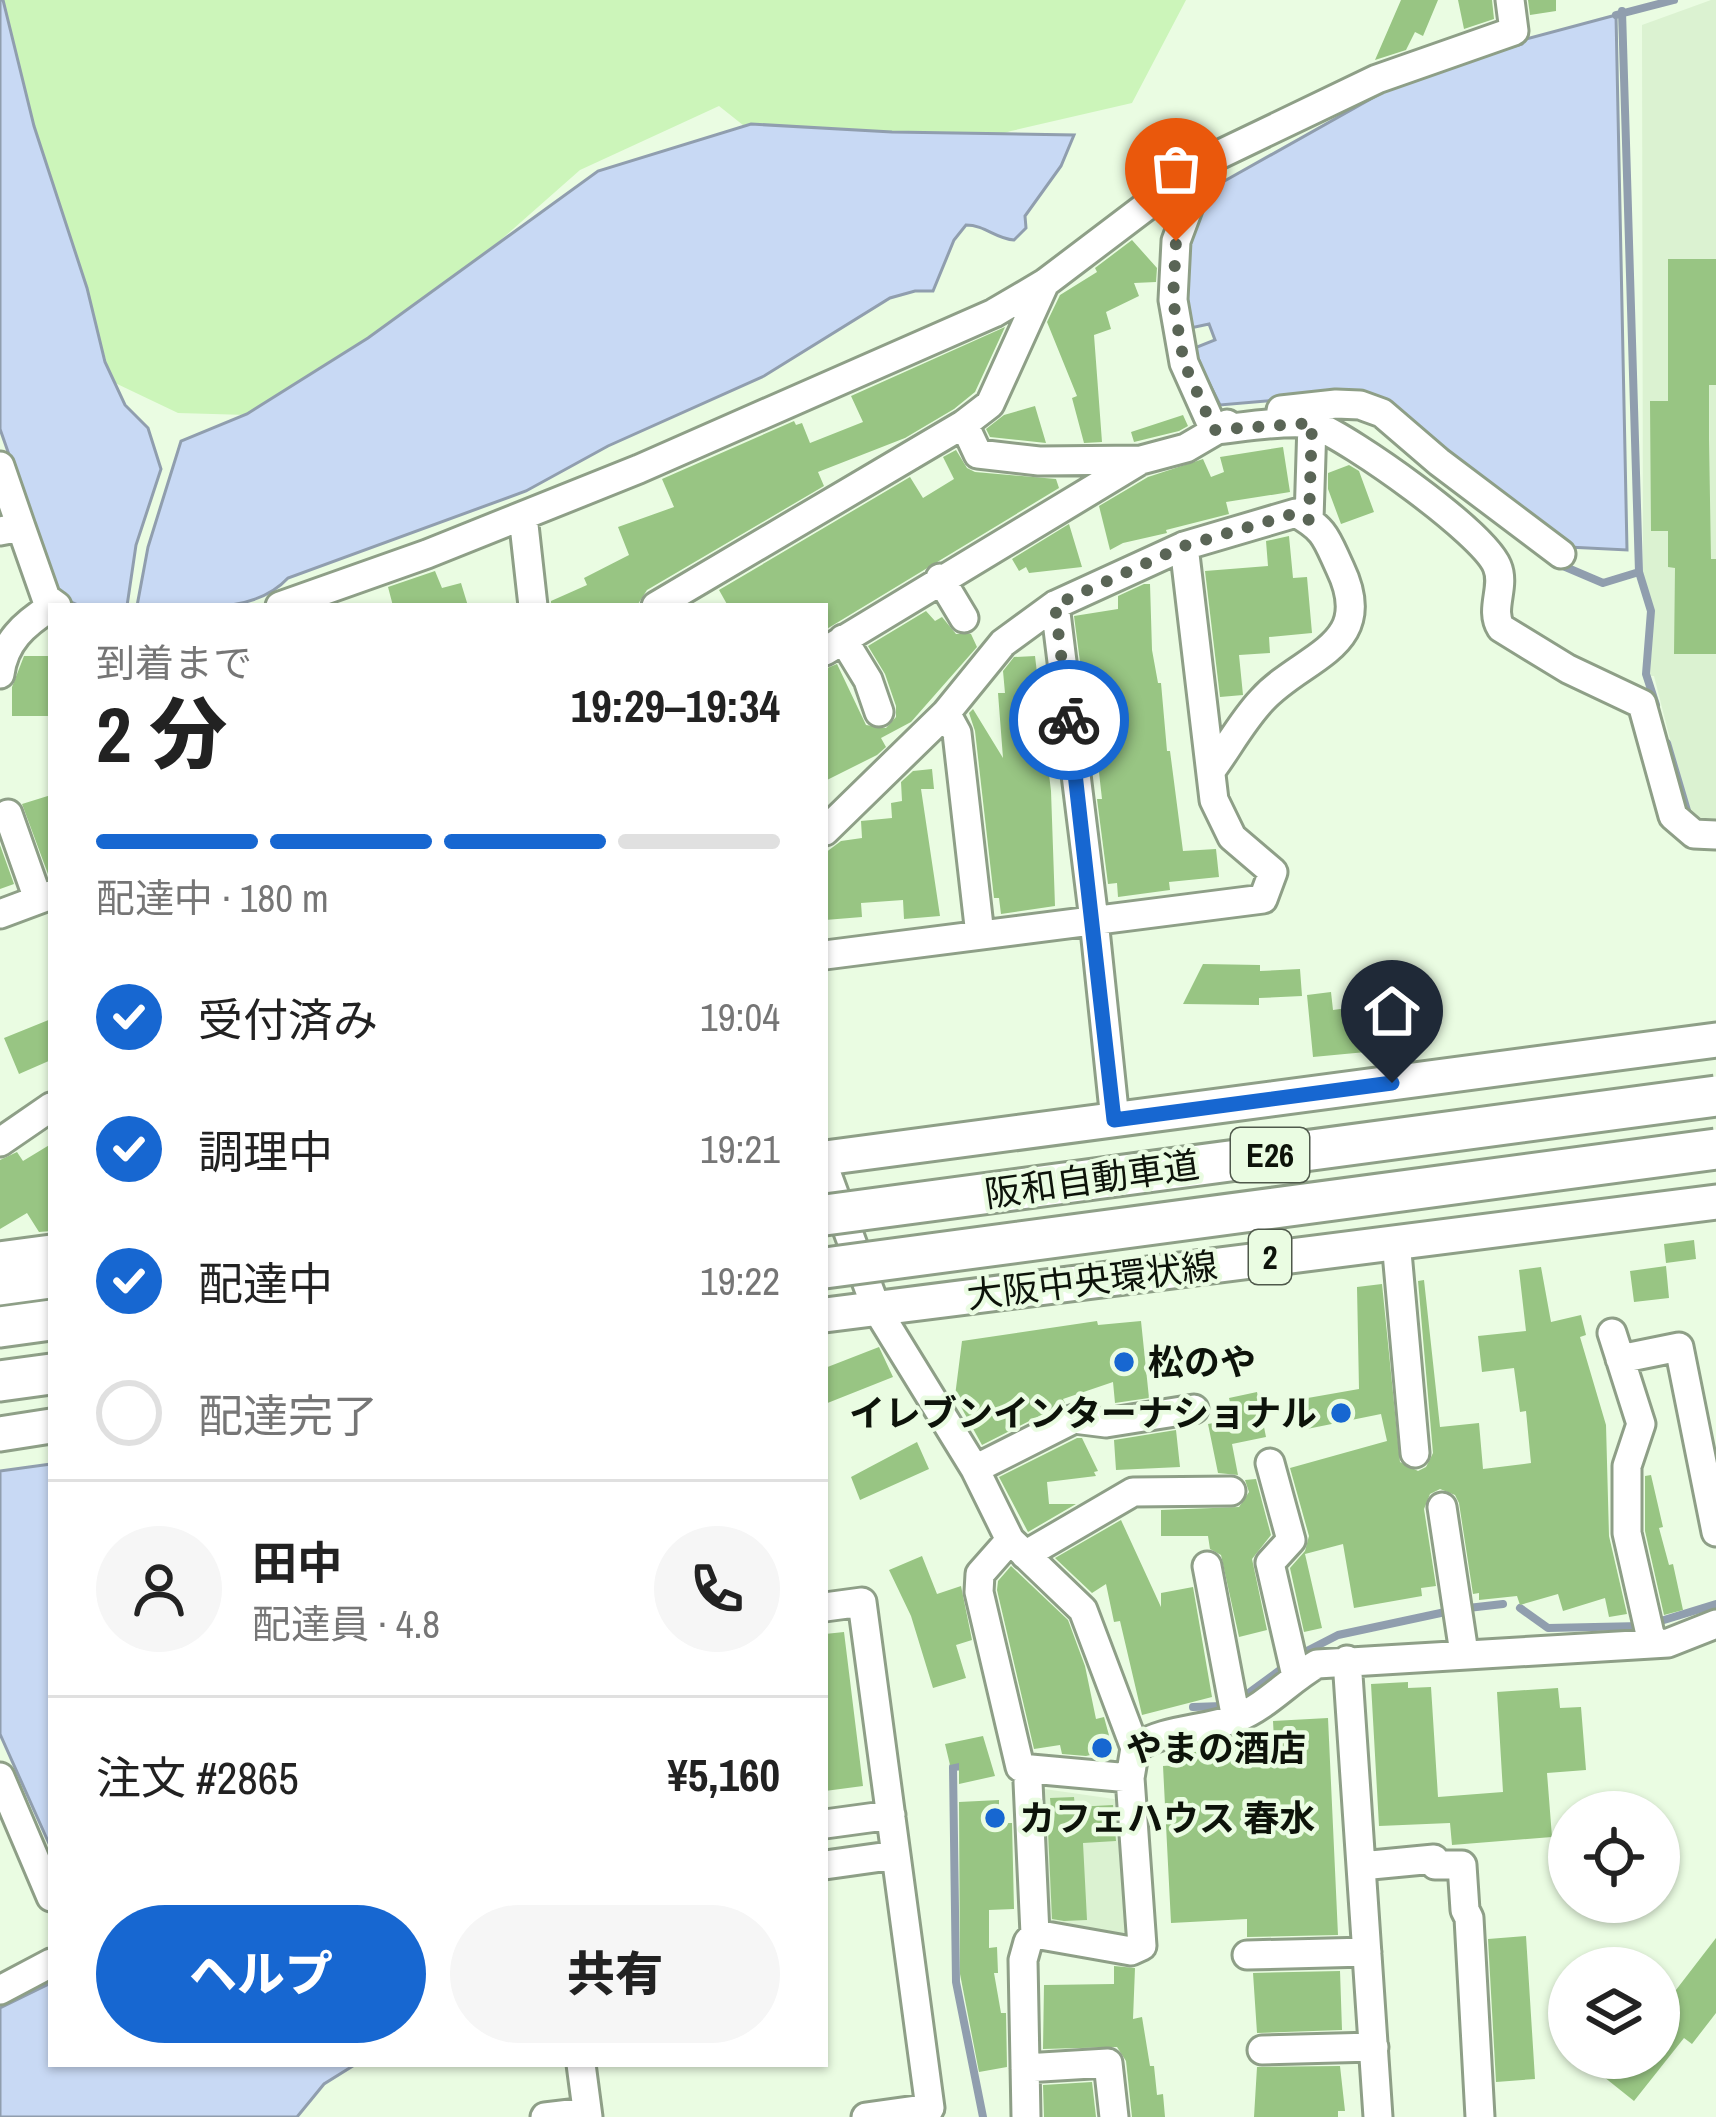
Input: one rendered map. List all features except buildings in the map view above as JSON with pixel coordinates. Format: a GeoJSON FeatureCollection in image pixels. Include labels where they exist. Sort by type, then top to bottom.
{"type":"FeatureCollection","features":[{"type":"Feature","properties":{"kind":"highway","name":"阪和自動車道"},"geometry":{"type":"LineString","coordinates":[[828,1215],[1716,1096]]}},
{"type":"Feature","properties":{"kind":"highway","name":"阪和自動車道"},"geometry":{"type":"LineString","coordinates":[[828,1268],[1716,1149]]}},
{"type":"Feature","properties":{"kind":"highway"},"geometry":{"type":"LineString","coordinates":[[0,1327],[48,1320]]}},
{"type":"Feature","properties":{"kind":"highway"},"geometry":{"type":"LineString","coordinates":[[0,1381],[48,1374]]}},
{"type":"Feature","properties":{"kind":"main road"},"geometry":{"type":"LineString","coordinates":[[828,1158],[1716,1040]]}},
{"type":"Feature","properties":{"kind":"main road","name":"大阪中央環状線"},"geometry":{"type":"LineString","coordinates":[[828,1315],[1716,1202]]}},
{"type":"Feature","properties":{"kind":"main road"},"geometry":{"type":"LineString","coordinates":[[18,1278],[48,1254]]}},
{"type":"Feature","properties":{"kind":"main road"},"geometry":{"type":"LineString","coordinates":[[0,1418],[46,1417]]}},
{"type":"Feature","properties":{"kind":"main road"},"geometry":{"type":"LineString","coordinates":[[0,1434],[46,1417]]}},
{"type":"Feature","properties":{"kind":"street"},"geometry":{"type":"LineString","coordinates":[[288,603],[639,469],[994,314],[1045,283],[1206,161],[1377,79],[1514,32],[1510,0]]}},
{"type":"Feature","properties":{"kind":"street"},"geometry":{"type":"LineString","coordinates":[[1206,161],[1176,241],[1173,300],[1184,363],[1212,424]]}},
{"type":"Feature","properties":{"kind":"street"},"geometry":{"type":"LineString","coordinates":[[668,603],[702,594],[990,404],[1045,283]]}},
{"type":"Feature","properties":{"kind":"street"},"geometry":{"type":"LineString","coordinates":[[1159,292],[1169,364],[1197,418],[1212,424],[1320,428],[1388,469],[1484,547],[1497,565],[1495,619],[1502,628],[1568,669],[1642,704],[1672,816],[1694,834],[1716,835]]}},
{"type":"Feature","properties":{"kind":"street"},"geometry":{"type":"LineString","coordinates":[[964,424],[978,454],[1040,461],[1141,460],[1186,448],[1212,424],[1255,413],[1360,405],[1382,413],[1561,554]]}},
{"type":"Feature","properties":{"kind":"street"},"geometry":{"type":"LineString","coordinates":[[1309,520],[1320,428]]}},
{"type":"Feature","properties":{"kind":"street"},"geometry":{"type":"LineString","coordinates":[[879,712],[868,680],[834,645],[1141,460]]}},
{"type":"Feature","properties":{"kind":"street"},"geometry":{"type":"LineString","coordinates":[[0,466],[10,529],[51,603]]}},
{"type":"Feature","properties":{"kind":"street"},"geometry":{"type":"LineString","coordinates":[[828,828],[946,713],[1004,643],[1055,605],[1184,546],[1296,513],[1320,526],[1351,591],[1352,615],[1332,649],[1263,698],[1213,768]]}},
{"type":"Feature","properties":{"kind":"street"},"geometry":{"type":"LineString","coordinates":[[523,516],[533,603]]}},
{"type":"Feature","properties":{"kind":"street"},"geometry":{"type":"LineString","coordinates":[[828,956],[1263,898],[1273,872],[1232,837],[1214,800],[1184,546]]}},
{"type":"Feature","properties":{"kind":"street"},"geometry":{"type":"LineString","coordinates":[[940,578],[964,618]]}},
{"type":"Feature","properties":{"kind":"street"},"geometry":{"type":"LineString","coordinates":[[1055,605],[1114,1120]]}},
{"type":"Feature","properties":{"kind":"street"},"geometry":{"type":"LineString","coordinates":[[0,674],[7,648],[19,631],[48,610]]}},
{"type":"Feature","properties":{"kind":"street"},"geometry":{"type":"LineString","coordinates":[[946,713],[957,733],[980,935]]}},
{"type":"Feature","properties":{"kind":"street"},"geometry":{"type":"LineString","coordinates":[[0,914],[45,897],[8,814]]}},
{"type":"Feature","properties":{"kind":"street"},"geometry":{"type":"LineString","coordinates":[[0,1142],[48,1108]]}},
{"type":"Feature","properties":{"kind":"street"},"geometry":{"type":"LineString","coordinates":[[828,1177],[876,1308],[1018,1547],[1083,1610],[1135,1748],[1130,1778],[1147,1953],[1035,1934]]}},
{"type":"Feature","properties":{"kind":"street"},"geometry":{"type":"LineString","coordinates":[[1396,1241],[1415,1454]]}},
{"type":"Feature","properties":{"kind":"street"},"geometry":{"type":"LineString","coordinates":[[1652,1643],[1628,1533],[1627,1466],[1641,1424],[1616,1346],[1679,1347],[1716,1532]]}},
{"type":"Feature","properties":{"kind":"street"},"geometry":{"type":"LineString","coordinates":[[975,1469],[1074,1419],[1106,1423],[1194,1409]]}},
{"type":"Feature","properties":{"kind":"street"},"geometry":{"type":"LineString","coordinates":[[1270,1463],[1291,1540],[1270,1563],[1295,1676]]}},
{"type":"Feature","properties":{"kind":"street"},"geometry":{"type":"LineString","coordinates":[[1130,1778],[1020,1767],[979,1592],[980,1574],[1018,1547],[1133,1492],[1231,1491]]}},
{"type":"Feature","properties":{"kind":"street"},"geometry":{"type":"LineString","coordinates":[[1442,1507],[1464,1653]]}},
{"type":"Feature","properties":{"kind":"street"},"geometry":{"type":"LineString","coordinates":[[1207,1566],[1236,1718]]}},
{"type":"Feature","properties":{"kind":"street"},"geometry":{"type":"LineString","coordinates":[[828,1605],[862,1602],[929,2108],[866,2117]]}},
{"type":"Feature","properties":{"kind":"street"},"geometry":{"type":"LineString","coordinates":[[1135,1748],[1151,1738],[1236,1718],[1317,1664],[1668,1642],[1716,1624]]}},
{"type":"Feature","properties":{"kind":"street"},"geometry":{"type":"LineString","coordinates":[[1347,1660],[1378,2117]]}},
{"type":"Feature","properties":{"kind":"street"},"geometry":{"type":"LineString","coordinates":[[1026,2117],[1024,1960],[1035,1934],[1031,1769]]}},
{"type":"Feature","properties":{"kind":"street"},"geometry":{"type":"LineString","coordinates":[[0,1777],[48,1890]]}},
{"type":"Feature","properties":{"kind":"street"},"geometry":{"type":"LineString","coordinates":[[828,1824],[891,1815]]}},
{"type":"Feature","properties":{"kind":"street"},"geometry":{"type":"LineString","coordinates":[[828,1864],[896,1855]]}},
{"type":"Feature","properties":{"kind":"street"},"geometry":{"type":"LineString","coordinates":[[1361,1866],[1434,1859],[1435,1865],[1462,1865],[1480,2117]]}},
{"type":"Feature","properties":{"kind":"street"},"geometry":{"type":"LineString","coordinates":[[1247,1955],[1367,1952]]}},
{"type":"Feature","properties":{"kind":"street"},"geometry":{"type":"LineString","coordinates":[[0,1990],[48,1965]]}},
{"type":"Feature","properties":{"kind":"street"},"geometry":{"type":"LineString","coordinates":[[1262,2050],[1374,2047]]}},
{"type":"Feature","properties":{"kind":"street"},"geometry":{"type":"LineString","coordinates":[[1025,2068],[1108,2063],[1114,2117]]}},
{"type":"Feature","properties":{"kind":"street"},"geometry":{"type":"LineString","coordinates":[[545,2117],[587,2114],[580,2067]]}},
{"type":"Feature","properties":{"kind":"shaded area"},"geometry":{"type":"Polygon","coordinates":[[[1716,0],[1716,819],[1700,818],[1688,810],[1654,676],[1650,676],[1654,610],[1643,573],[1642,25],[1716,0]]]}},
{"type":"Feature","properties":{"kind":"shaded area"},"geometry":{"type":"Polygon","coordinates":[[[1037,1788],[1121,1800],[1126,1939],[1044,1926],[1037,1788]]]}},
{"type":"Feature","properties":{"kind":"green space"},"geometry":{"type":"Polygon","coordinates":[[[0,0],[1186,0],[1132,103],[1011,131],[888,167],[783,157],[719,106],[580,170],[384,343],[279,416],[178,413],[113,382],[66,235],[8,87],[0,0]]]}},
{"type":"Feature","properties":{"kind":"water"},"geometry":{"type":"Polygon","coordinates":[[[3,0],[34,126],[87,288],[105,362],[125,405],[148,428],[161,469],[136,545],[127,603],[73,603],[59,597],[0,429],[3,0]]]}},
{"type":"Feature","properties":{"kind":"water"},"geometry":{"type":"Polygon","coordinates":[[[1616,15],[1627,550],[1568,547],[1348,394],[1220,405],[1192,349],[1215,340],[1209,324],[1186,329],[1188,257],[1196,223],[1212,188],[1408,78],[1616,15]]]}},
{"type":"Feature","properties":{"kind":"water"},"geometry":{"type":"Polygon","coordinates":[[[751,124],[1074,135],[1061,166],[1025,216],[1026,228],[1014,240],[966,225],[954,240],[933,291],[890,298],[764,376],[608,446],[526,491],[288,578],[256,599],[138,603],[148,547],[181,441],[247,414],[368,338],[598,171],[751,124]]]}},
{"type":"Feature","properties":{"kind":"water"},"geometry":{"type":"Polygon","coordinates":[[[48,1464],[48,1841],[0,1734],[0,1471],[48,1464]]]}},
{"type":"Feature","properties":{"kind":"water"},"geometry":{"type":"Polygon","coordinates":[[[48,1984],[48,2067],[351,2067],[324,2084],[297,2117],[0,2117],[0,2008],[48,1984]]]}},
{"type":"Feature","properties":{"kind":"waterway"},"geometry":{"type":"LineString","coordinates":[[1616,15],[1674,0]]}},
{"type":"Feature","properties":{"kind":"waterway"},"geometry":{"type":"LineString","coordinates":[[1622,11],[1639,572]]}},
{"type":"Feature","properties":{"kind":"waterway"},"geometry":{"type":"LineString","coordinates":[[1556,563],[1603,583],[1639,572],[1651,611],[1646,674],[1656,705]]}},
{"type":"Feature","properties":{"kind":"waterway"},"geometry":{"type":"LineString","coordinates":[[1667,743],[1688,814]]}},
{"type":"Feature","properties":{"kind":"waterway"},"geometry":{"type":"LineString","coordinates":[[1468,1608],[1503,1604]]}},
{"type":"Feature","properties":{"kind":"waterway"},"geometry":{"type":"LineString","coordinates":[[1664,1620],[1716,1604]]}},
{"type":"Feature","properties":{"kind":"waterway"},"geometry":{"type":"LineString","coordinates":[[1520,1608],[1548,1628],[1641,1626]]}},
{"type":"Feature","properties":{"kind":"waterway"},"geometry":{"type":"LineString","coordinates":[[1303,1653],[1338,1635],[1450,1611]]}},
{"type":"Feature","properties":{"kind":"waterway"},"geometry":{"type":"LineString","coordinates":[[1246,1695],[1280,1670]]}},
{"type":"Feature","properties":{"kind":"waterway"},"geometry":{"type":"LineString","coordinates":[[1193,1707],[1222,1706]]}},
{"type":"Feature","properties":{"kind":"waterway"},"geometry":{"type":"LineString","coordinates":[[964,1766],[953,1767],[956,1982],[983,2117]]}},
{"type":"Feature","properties":{"kind":"way so far"},"geometry":{"type":"LineString","coordinates":[[1069,720],[1055,605],[1184,546],[1296,513],[1309,520],[1312,423],[1214,430],[1184,363],[1173,300],[1176,241]]}},
{"type":"Feature","properties":{"kind":"place","name":"松のや"},"geometry":{"type":"Point","coordinates":[1124,1362]}},
{"type":"Feature","properties":{"kind":"place","name":"イレブンインターナショナル"},"geometry":{"type":"Point","coordinates":[1341,1413]}},
{"type":"Feature","properties":{"kind":"place","name":"やまの酒店"},"geometry":{"type":"Point","coordinates":[1102,1748]}},
{"type":"Feature","properties":{"kind":"place","name":"カフェハウス 春水"},"geometry":{"type":"Point","coordinates":[995,1818]}},
{"type":"Feature","properties":{"kind":"route"},"geometry":{"type":"LineString","coordinates":[[1069,720],[1114,1120],[1392,1083]]}}]}
